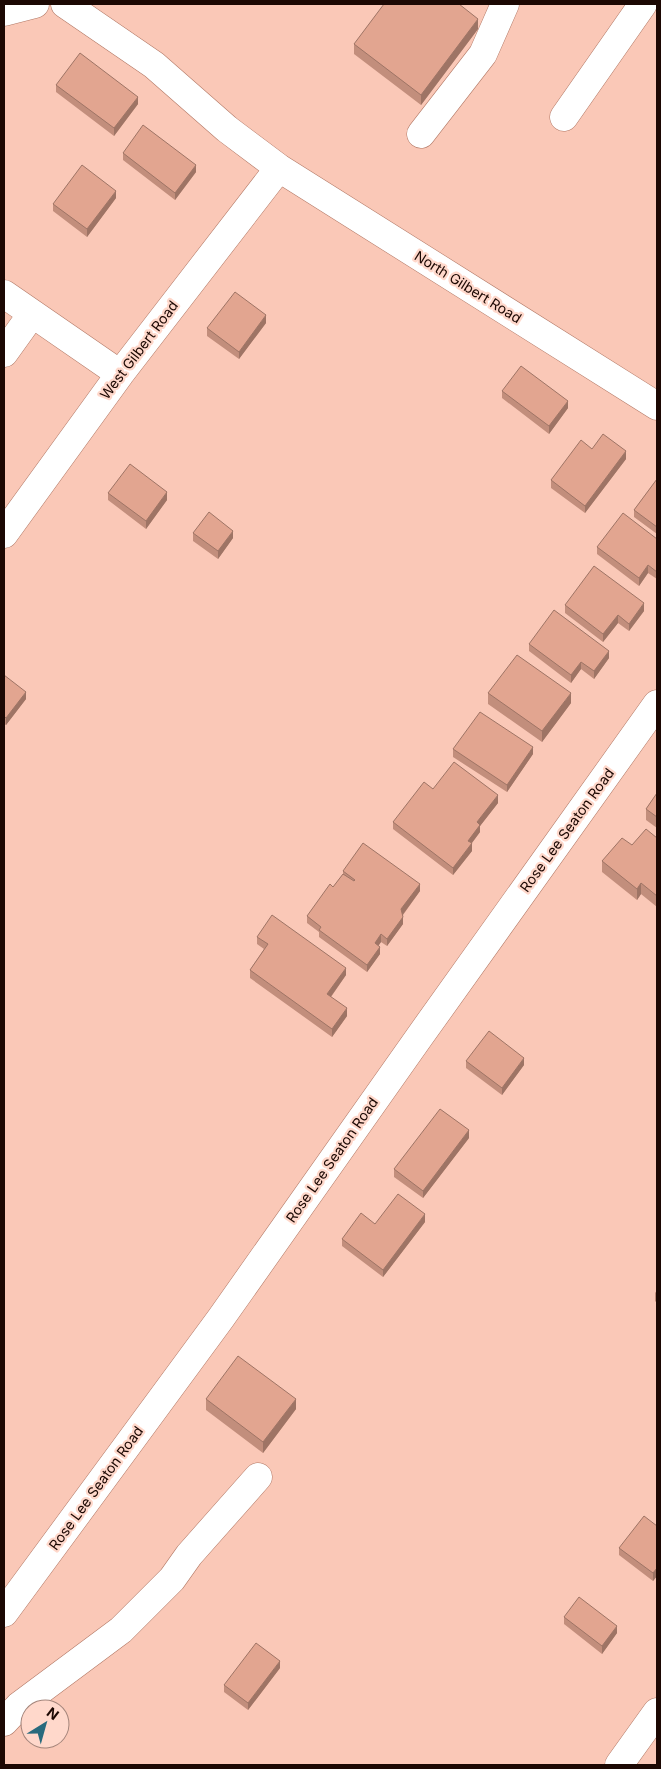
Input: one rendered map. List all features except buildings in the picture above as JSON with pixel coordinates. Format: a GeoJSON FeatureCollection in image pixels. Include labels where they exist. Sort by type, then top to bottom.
{"type":"FeatureCollection","features":[{"type":"Feature","properties":{"kind":"street"},"geometry":{"type":"LineString","coordinates":[[4,12],[35,4]]}},
{"type":"Feature","properties":{"kind":"street","name":"North Gilbert Road"},"geometry":{"type":"LineString","coordinates":[[65,4],[154,66],[227,129],[279,168],[657,406]]}},
{"type":"Feature","properties":{"kind":"street"},"geometry":{"type":"LineString","coordinates":[[421,134],[483,54],[505,4]]}},
{"type":"Feature","properties":{"kind":"street"},"geometry":{"type":"LineString","coordinates":[[564,117],[643,4]]}},
{"type":"Feature","properties":{"kind":"street","name":"West Gilbert Road"},"geometry":{"type":"LineString","coordinates":[[4,534],[120,374],[279,168]]}},
{"type":"Feature","properties":{"kind":"street"},"geometry":{"type":"LineString","coordinates":[[4,294],[120,374]]}},
{"type":"Feature","properties":{"kind":"street"},"geometry":{"type":"LineString","coordinates":[[4,353],[32,314]]}},
{"type":"Feature","properties":{"kind":"street","name":"Rose Lee Seaton Road"},"geometry":{"type":"LineString","coordinates":[[4,1613],[221,1318],[657,704]]}},
{"type":"Feature","properties":{"kind":"street"},"geometry":{"type":"LineString","coordinates":[[4,1722],[19,1706],[121,1630],[172,1579],[189,1555],[258,1477]]}},
{"type":"Feature","properties":{"kind":"street"},"geometry":{"type":"LineString","coordinates":[[619,1765],[657,1712]]}}]}
